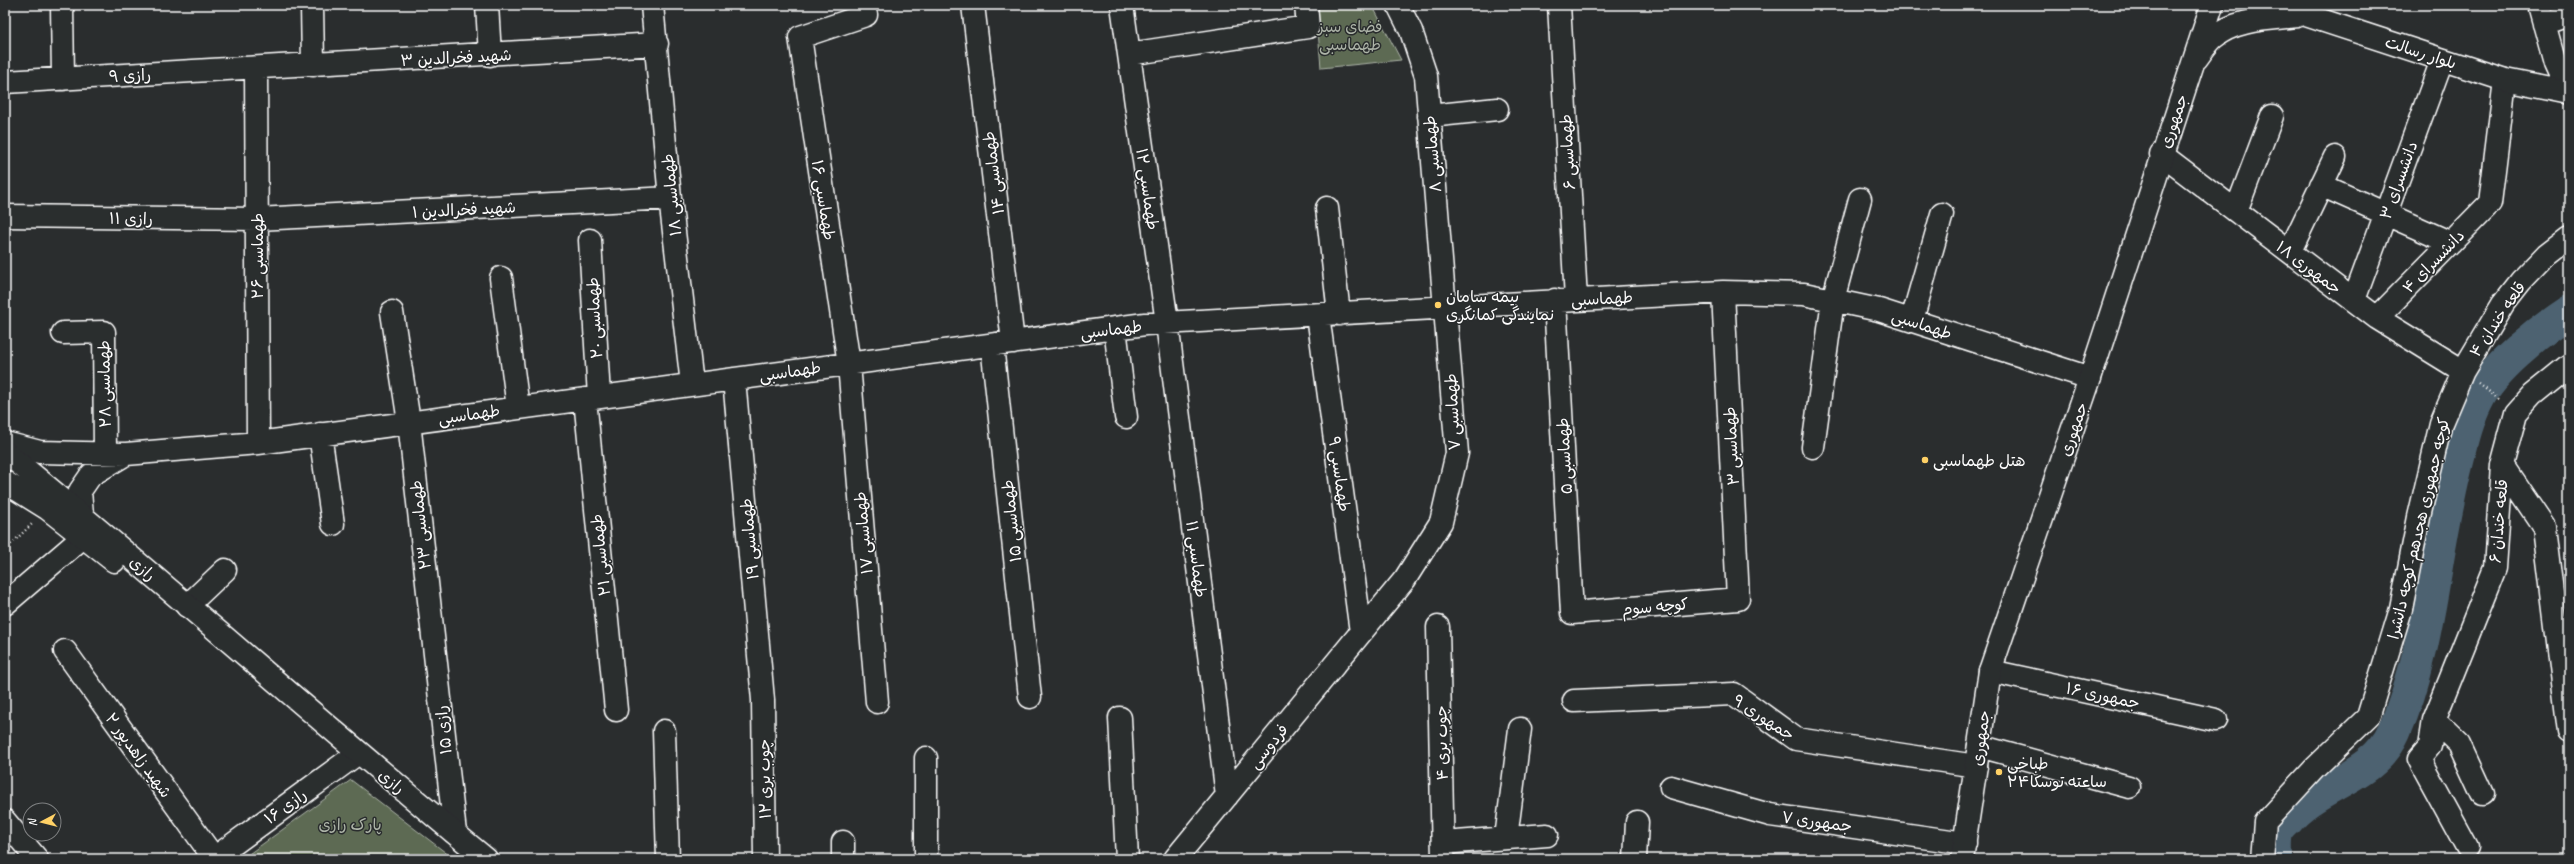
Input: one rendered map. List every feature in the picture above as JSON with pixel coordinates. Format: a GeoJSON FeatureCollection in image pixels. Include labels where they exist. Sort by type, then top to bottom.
{"type":"FeatureCollection","features":[{"type":"Feature","properties":{"kind":"street"},"geometry":{"type":"LineString","coordinates":[[62,5],[63,79]]}},
{"type":"Feature","properties":{"kind":"street"},"geometry":{"type":"LineString","coordinates":[[312,5],[314,65]]}},
{"type":"Feature","properties":{"kind":"street"},"geometry":{"type":"LineString","coordinates":[[487,5],[490,55]]}},
{"type":"Feature","properties":{"kind":"street","name":"۱۸ طهماسبی"},"geometry":{"type":"LineString","coordinates":[[652,5],[657,44],[670,198],[692,384]]}},
{"type":"Feature","properties":{"kind":"street","name":"۱۶ طهماسبی"},"geometry":{"type":"LineString","coordinates":[[849,364],[800,37],[866,16],[863,5]]}},
{"type":"Feature","properties":{"kind":"street","name":"۱۴ طهماسبی"},"geometry":{"type":"LineString","coordinates":[[973,5],[1013,342]]}},
{"type":"Feature","properties":{"kind":"street","name":"۱۲ طهماسبی"},"geometry":{"type":"LineString","coordinates":[[1122,5],[1167,323]]}},
{"type":"Feature","properties":{"kind":"street"},"geometry":{"type":"LineString","coordinates":[[1129,54],[1308,27],[1306,5]]}},
{"type":"Feature","properties":{"kind":"street","name":"۸ طهماسبی"},"geometry":{"type":"LineString","coordinates":[[1398,5],[1411,31],[1426,76],[1445,309]]}},
{"type":"Feature","properties":{"kind":"street","name":"۶ طهماسبی"},"geometry":{"type":"LineString","coordinates":[[1558,5],[1566,300]]}},
{"type":"Feature","properties":{"kind":"street","name":"جمهوری"},"geometry":{"type":"LineString","coordinates":[[1964,851],[1990,671],[2090,378],[2161,154],[2212,5]]}},
{"type":"Feature","properties":{"kind":"street","name":"بلوار رسالت"},"geometry":{"type":"LineString","coordinates":[[2275,5],[2505,80],[2569,93]]}},
{"type":"Feature","properties":{"kind":"street"},"geometry":{"type":"LineString","coordinates":[[2569,15],[2541,14],[2556,63],[2569,93]]}},
{"type":"Feature","properties":{"kind":"street"},"geometry":{"type":"LineString","coordinates":[[2192,63],[2213,38],[2231,27],[2269,19],[2305,15]]}},
{"type":"Feature","properties":{"kind":"street","name":"۳ شهید فخرالدین"},"geometry":{"type":"LineString","coordinates":[[256,68],[657,44]]}},
{"type":"Feature","properties":{"kind":"street","name":"۳ دانشسرای"},"geometry":{"type":"LineString","coordinates":[[2354,300],[2442,60]]}},
{"type":"Feature","properties":{"kind":"street","name":"رازی ۹"},"geometry":{"type":"LineString","coordinates":[[5,82],[256,68]]}},
{"type":"Feature","properties":{"kind":"street","name":"۲۶ طهماسبی"},"geometry":{"type":"LineString","coordinates":[[256,68],[258,443]]}},
{"type":"Feature","properties":{"kind":"street","name":"۴ دانشسرای"},"geometry":{"type":"LineString","coordinates":[[2377,318],[2490,203],[2505,80]]}},
{"type":"Feature","properties":{"kind":"street"},"geometry":{"type":"LineString","coordinates":[[1429,116],[1497,109]]}},
{"type":"Feature","properties":{"kind":"street"},"geometry":{"type":"LineString","coordinates":[[2236,211],[2272,116]]}},
{"type":"Feature","properties":{"kind":"street","name":"جمهوری ۱۸"},"geometry":{"type":"LineString","coordinates":[[2161,154],[2377,318],[2463,371]]}},
{"type":"Feature","properties":{"kind":"street"},"geometry":{"type":"LineString","coordinates":[[2290,251],[2335,157]]}},
{"type":"Feature","properties":{"kind":"street"},"geometry":{"type":"LineString","coordinates":[[2321,185],[2451,243]]}},
{"type":"Feature","properties":{"kind":"street","name":"۱ شهید فخرالدین"},"geometry":{"type":"LineString","coordinates":[[257,219],[670,198]]}},
{"type":"Feature","properties":{"kind":"street"},"geometry":{"type":"LineString","coordinates":[[1813,447],[1833,300],[1860,199]]}},
{"type":"Feature","properties":{"kind":"street","name":"۹ طهماسبی"},"geometry":{"type":"LineString","coordinates":[[1327,208],[1328,315],[1361,632]]}},
{"type":"Feature","properties":{"kind":"street"},"geometry":{"type":"LineString","coordinates":[[1912,320],[1942,214]]}},
{"type":"Feature","properties":{"kind":"street","name":"رازی ۱۱"},"geometry":{"type":"LineString","coordinates":[[5,216],[257,219]]}},
{"type":"Feature","properties":{"kind":"street","name":"۴ قلعه خندان"},"geometry":{"type":"LineString","coordinates":[[2463,371],[2503,304],[2521,281],[2547,254],[2569,237]]}},
{"type":"Feature","properties":{"kind":"street","name":"۲۰ طهماسبی"},"geometry":{"type":"LineString","coordinates":[[590,240],[592,398]]}},
{"type":"Feature","properties":{"kind":"street"},"geometry":{"type":"LineString","coordinates":[[501,278],[518,408]]}},
{"type":"Feature","properties":{"kind":"street","name":"طهماسبی"},"geometry":{"type":"LineString","coordinates":[[5,443],[40,452],[126,454],[258,443],[1115,328],[1167,323],[1445,309],[1566,300],[1723,292],[1804,294],[1879,310],[2090,378]]}},
{"type":"Feature","properties":{"kind":"street","name":"۳ طهماسبی"},"geometry":{"type":"LineString","coordinates":[[1723,292],[1738,599]]}},
{"type":"Feature","properties":{"kind":"street","name":"۵ طهماسبی"},"geometry":{"type":"LineString","coordinates":[[1566,300],[1572,612]]}},
{"type":"Feature","properties":{"kind":"street","name":"۷ طهماسبی"},"geometry":{"type":"LineString","coordinates":[[1361,632],[1405,579],[1441,522],[1457,452],[1445,309]]}},
{"type":"Feature","properties":{"kind":"street","name":"۲۳ طهماسبی"},"geometry":{"type":"LineString","coordinates":[[392,312],[409,422],[432,628]]}},
{"type":"Feature","properties":{"kind":"street","name":"۱۱ طهماسبی"},"geometry":{"type":"LineString","coordinates":[[1167,323],[1227,796]]}},
{"type":"Feature","properties":{"kind":"street"},"geometry":{"type":"LineString","coordinates":[[1115,328],[1126,417]]}},
{"type":"Feature","properties":{"kind":"street","name":"۲۸ طهماسبی"},"geometry":{"type":"LineString","coordinates":[[63,333],[104,332],[105,453]]}},
{"type":"Feature","properties":{"kind":"street","name":"۱۵ طهماسبی"},"geometry":{"type":"LineString","coordinates":[[992,345],[1030,698]]}},
{"type":"Feature","properties":{"kind":"street","name":"۱۷ طهماسبی"},"geometry":{"type":"LineString","coordinates":[[849,364],[878,702]]}},
{"type":"Feature","properties":{"kind":"street","name":"۶ قلعه خندان"},"geometry":{"type":"LineString","coordinates":[[2467,848],[2419,759],[2430,746],[2434,720],[2495,568],[2502,465],[2516,413],[2532,395],[2569,365]]}},
{"type":"Feature","properties":{"kind":"street","name":"کوچه جمهوری هجدهم-کوچه دانشرا"},"geometry":{"type":"LineString","coordinates":[[2262,859],[2265,822],[2315,768],[2368,717],[2401,609],[2418,516],[2441,423],[2463,371]]}},
{"type":"Feature","properties":{"kind":"street","name":"۱۹ طهماسبی"},"geometry":{"type":"LineString","coordinates":[[734,379],[763,700]]}},
{"type":"Feature","properties":{"kind":"street","name":"۲۱ طهماسبی"},"geometry":{"type":"LineString","coordinates":[[592,398],[616,710]]}},
{"type":"Feature","properties":{"kind":"street"},"geometry":{"type":"LineString","coordinates":[[320,434],[333,524]]}},
{"type":"Feature","properties":{"kind":"street","name":"رازی"},"geometry":{"type":"LineString","coordinates":[[5,452],[82,515],[187,606],[282,685],[358,754],[486,859]]}},
{"type":"Feature","properties":{"kind":"street","name":"طهماسبی"},"geometry":{"type":"LineString","coordinates":[[82,515],[80,491],[91,475],[126,454]]}},
{"type":"Feature","properties":{"kind":"street"},"geometry":{"type":"LineString","coordinates":[[2502,465],[2544,527],[2569,732]]}},
{"type":"Feature","properties":{"kind":"street","name":"رازی"},"geometry":{"type":"LineString","coordinates":[[5,482],[48,509],[191,623],[282,685]]}},
{"type":"Feature","properties":{"kind":"street"},"geometry":{"type":"LineString","coordinates":[[5,604],[83,537]]}},
{"type":"Feature","properties":{"kind":"street"},"geometry":{"type":"LineString","coordinates":[[187,606],[225,570]]}},
{"type":"Feature","properties":{"kind":"street","name":"کوچه سوم"},"geometry":{"type":"LineString","coordinates":[[1572,612],[1738,599]]}},
{"type":"Feature","properties":{"kind":"street","name":"۴ چوب بری"},"geometry":{"type":"LineString","coordinates":[[1438,627],[1443,851]]}},
{"type":"Feature","properties":{"kind":"street","name":"۱۵ رازی"},"geometry":{"type":"LineString","coordinates":[[432,628],[455,833]]}},
{"type":"Feature","properties":{"kind":"street","name":"فردوسی"},"geometry":{"type":"LineString","coordinates":[[1175,859],[1361,632]]}},
{"type":"Feature","properties":{"kind":"street","name":"۲ شهید زاهدپور"},"geometry":{"type":"LineString","coordinates":[[65,651],[213,859]]}},
{"type":"Feature","properties":{"kind":"street","name":"۱۶ جمهوری"},"geometry":{"type":"LineString","coordinates":[[1990,671],[2216,720]]}},
{"type":"Feature","properties":{"kind":"street","name":"۹ جمهوری"},"geometry":{"type":"LineString","coordinates":[[1574,701],[1734,694],[1796,739],[1978,756],[2129,787]]}},
{"type":"Feature","properties":{"kind":"street","name":"۱۲ چوب بری"},"geometry":{"type":"LineString","coordinates":[[763,700],[765,859]]}},
{"type":"Feature","properties":{"kind":"street"},"geometry":{"type":"LineString","coordinates":[[1120,718],[1127,859]]}},
{"type":"Feature","properties":{"kind":"street"},"geometry":{"type":"LineString","coordinates":[[2434,720],[2459,744],[2482,794]]}},
{"type":"Feature","properties":{"kind":"street"},"geometry":{"type":"LineString","coordinates":[[1506,838],[1520,729]]}},
{"type":"Feature","properties":{"kind":"street"},"geometry":{"type":"LineString","coordinates":[[664,731],[668,859]]}},
{"type":"Feature","properties":{"kind":"street","name":"رازی ۱۶"},"geometry":{"type":"LineString","coordinates":[[213,859],[358,754]]}},
{"type":"Feature","properties":{"kind":"street"},"geometry":{"type":"LineString","coordinates":[[926,758],[926,859]]}},
{"type":"Feature","properties":{"kind":"street","name":"۷ جمهوری"},"geometry":{"type":"LineString","coordinates":[[1671,787],[1770,815],[1964,851]]}},
{"type":"Feature","properties":{"kind":"street"},"geometry":{"type":"LineString","coordinates":[[5,821],[37,859]]}},
{"type":"Feature","properties":{"kind":"street"},"geometry":{"type":"LineString","coordinates":[[1635,859],[1637,822]]}},
{"type":"Feature","properties":{"kind":"street"},"geometry":{"type":"LineString","coordinates":[[1443,851],[1506,838],[1547,835]]}},
{"type":"Feature","properties":{"kind":"path"},"geometry":{"type":"LineString","coordinates":[[2463,371],[2516,413]]}},
{"type":"Feature","properties":{"kind":"path"},"geometry":{"type":"LineString","coordinates":[[5,550],[48,509]]}},
{"type":"Feature","properties":{"kind":"green space","name":"فضای سبز طهماسبی"},"geometry":{"type":"Polygon","coordinates":[[[1316,5],[1372,5],[1401,60],[1321,68],[1316,5]]]}},
{"type":"Feature","properties":{"kind":"green space","name":"پارک رازی"},"geometry":{"type":"Polygon","coordinates":[[[351,780],[454,859],[242,859],[351,780]]]}},
{"type":"Feature","properties":{"kind":"waterway"},"geometry":{"type":"LineString","coordinates":[[2276,859],[2276,836],[2281,826],[2299,808],[2359,771],[2373,760],[2385,748],[2394,732],[2416,668],[2455,469],[2473,408],[2484,388],[2505,364],[2544,329],[2569,312]]}},
{"type":"Feature","properties":{"kind":"place","name":"بیمه سامان نمایندگی کمانگری"},"geometry":{"type":"Point","coordinates":[1438,305]}},
{"type":"Feature","properties":{"kind":"place","name":"هتل طهماسبی"},"geometry":{"type":"Point","coordinates":[1925,460]}},
{"type":"Feature","properties":{"kind":"place","name":"طباخی ۲۴ساعته توسکا"},"geometry":{"type":"Point","coordinates":[1999,772]}}]}
